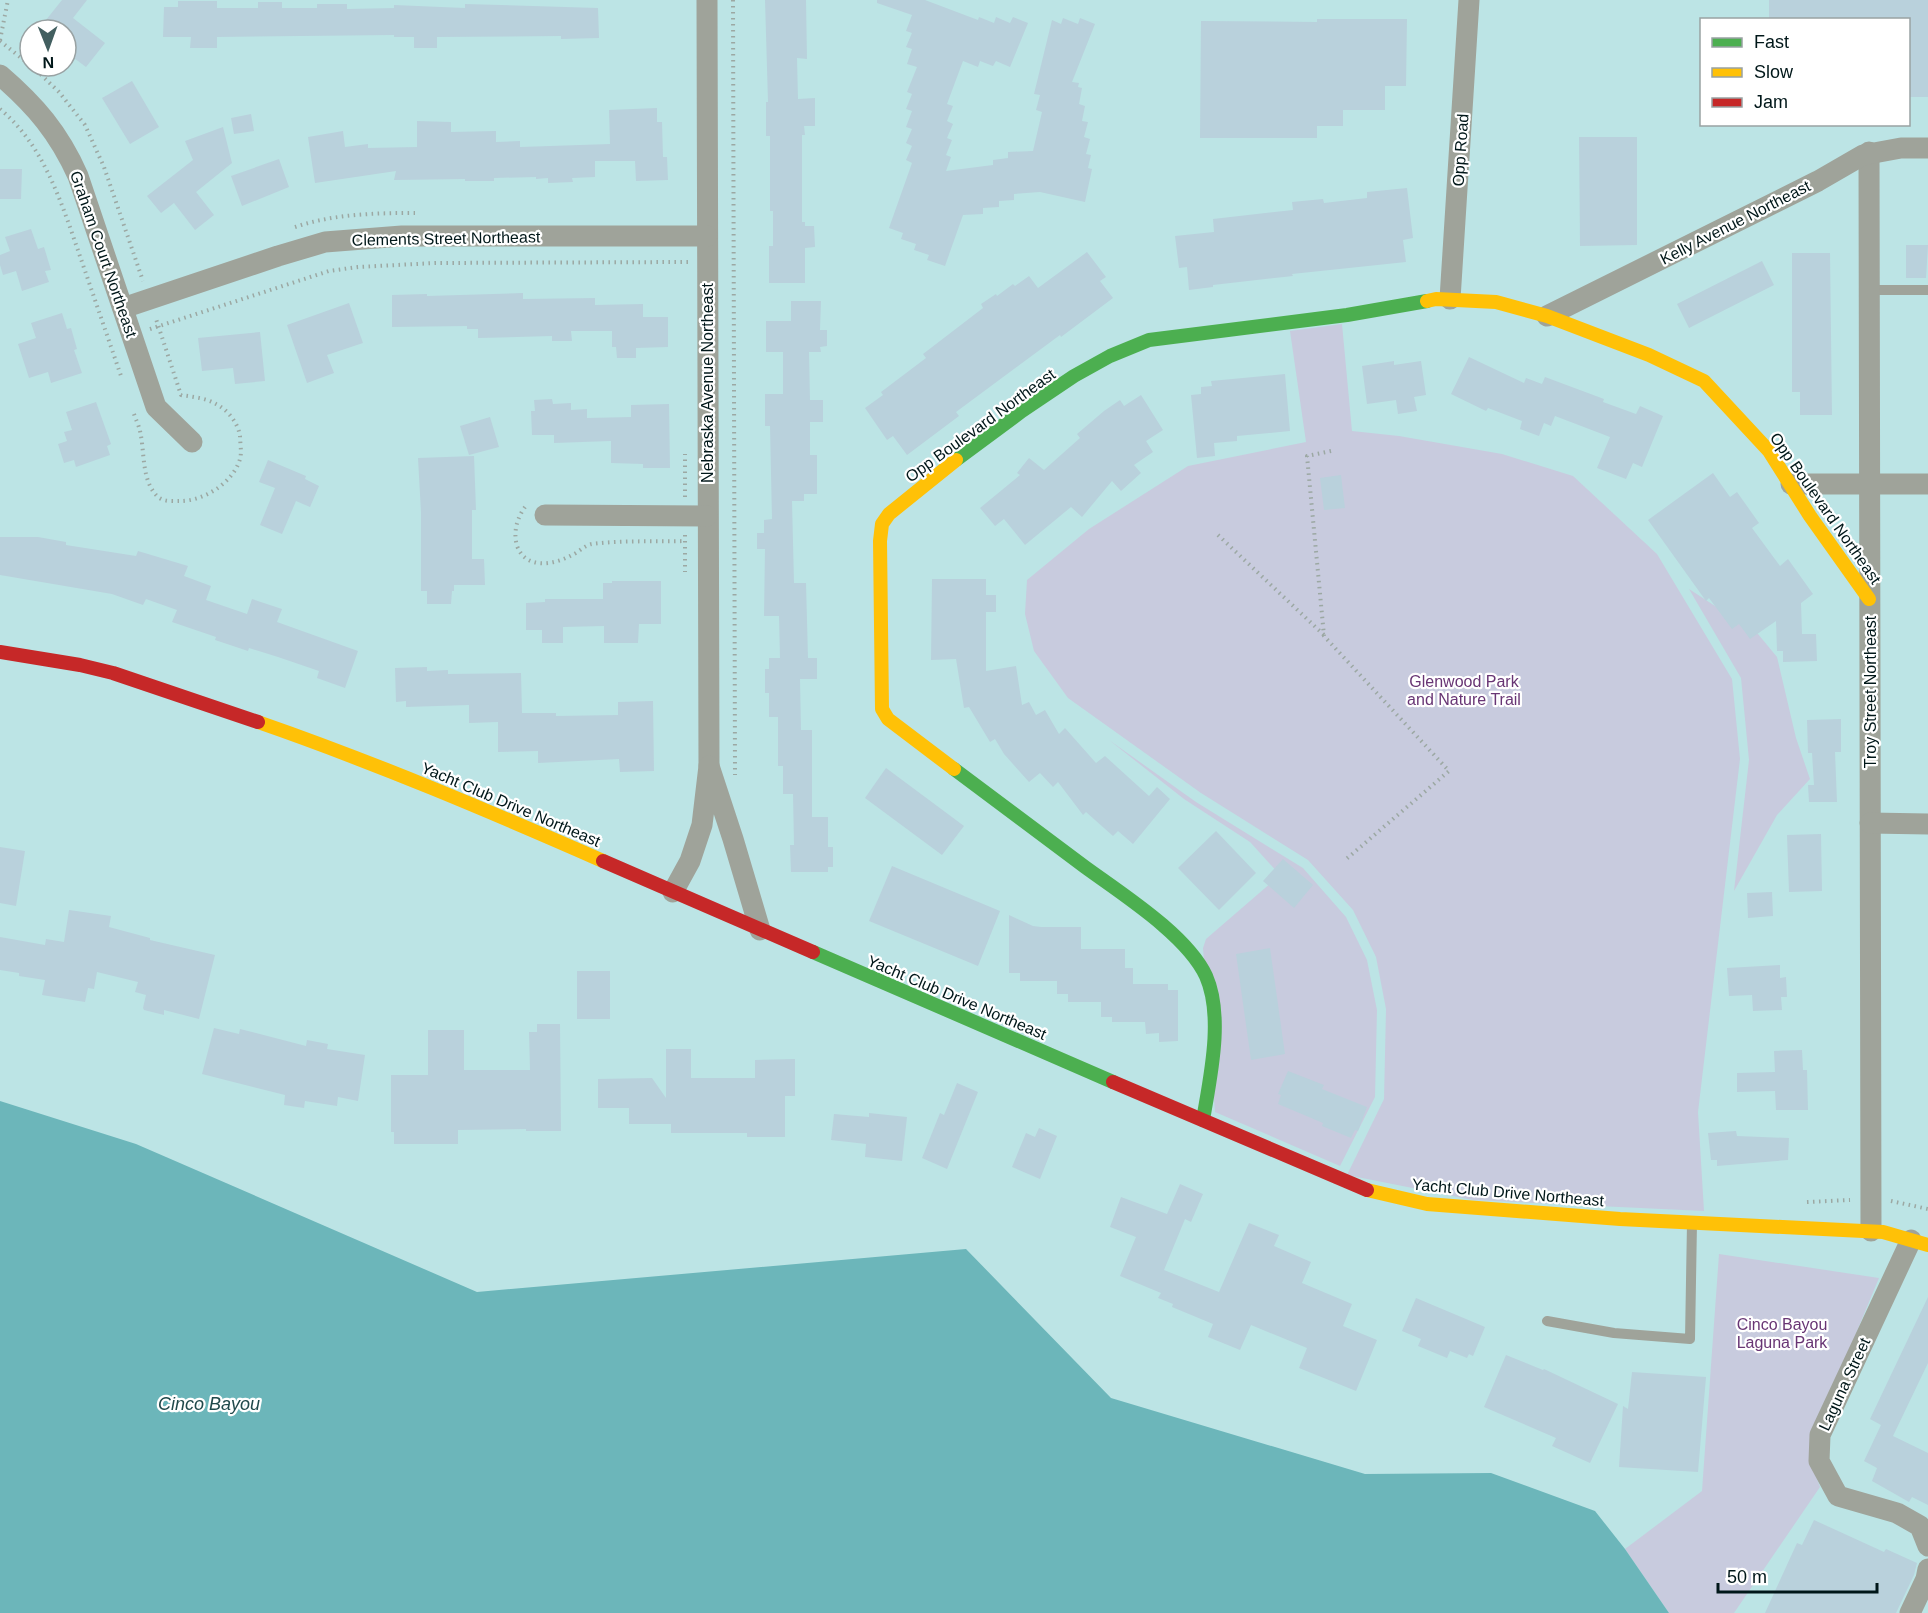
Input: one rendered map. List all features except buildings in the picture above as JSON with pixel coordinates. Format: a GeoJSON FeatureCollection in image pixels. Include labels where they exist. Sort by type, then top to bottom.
{"type":"FeatureCollection","features":[{"type":"Feature","properties":{"kind":"street","name":"Nebraska Avenue Northeast"},"geometry":{"type":"LineString","coordinates":[[673,892],[690,861],[702,825],[709,766],[707,0]]}},
{"type":"Feature","properties":{"kind":"street","name":"Opp Road"},"geometry":{"type":"LineString","coordinates":[[1450,299],[1469,0]]}},
{"type":"Feature","properties":{"kind":"street","name":"Graham Court Northeast"},"geometry":{"type":"LineString","coordinates":[[0,75],[47,121],[70,158],[156,407],[192,442]]}},
{"type":"Feature","properties":{"kind":"street","name":"Kelly Avenue Northeast"},"geometry":{"type":"LineString","coordinates":[[1547,316],[1818,181],[1869,152],[1901,148],[1928,148]]}},
{"type":"Feature","properties":{"kind":"street","name":"Troy Street Northeast"},"geometry":{"type":"LineString","coordinates":[[1869,152],[1871,1231]]}},
{"type":"Feature","properties":{"kind":"street","name":"Clements Street Northeast"},"geometry":{"type":"LineString","coordinates":[[123,308],[325,242],[402,236],[707,236]]}},
{"type":"Feature","properties":{"kind":"street","name":"Opp Boulevard Northeast"},"geometry":{"type":"LineString","coordinates":[[1203,1120],[1210,1081],[1213,1012],[1207,977],[1196,958],[1161,925],[888,719],[882,709],[880,541],[882,524],[889,514],[960,456],[1046,393],[1130,346],[1168,336],[1347,315],[1436,298],[1496,302],[1547,316],[1649,355],[1704,381],[1769,451],[1810,516],[1869,599]]}},
{"type":"Feature","properties":{"kind":"street"},"geometry":{"type":"LineString","coordinates":[[1791,484],[1928,484]]}},
{"type":"Feature","properties":{"kind":"street"},"geometry":{"type":"LineString","coordinates":[[545,515],[707,516]]}},
{"type":"Feature","properties":{"kind":"street","name":"Yacht Club Drive Northeast"},"geometry":{"type":"LineString","coordinates":[[0,652],[80,664],[113,673],[342,752],[458,798],[1352,1185],[1416,1202],[1620,1219],[1871,1231],[1920,1242]]}},
{"type":"Feature","properties":{"kind":"street","name":"Nebraska Avenue Northeast"},"geometry":{"type":"LineString","coordinates":[[709,766],[760,930]]}},
{"type":"Feature","properties":{"kind":"street"},"geometry":{"type":"LineString","coordinates":[[1870,823],[1928,824]]}},
{"type":"Feature","properties":{"kind":"street","name":"Laguna Street"},"geometry":{"type":"LineString","coordinates":[[1920,1242],[1820,1435],[1819,1461],[1838,1496],[1897,1513],[1920,1526],[1928,1546]]}},
{"type":"Feature","properties":{"kind":"street"},"geometry":{"type":"LineString","coordinates":[[1910,1613],[1926,1580],[1928,1569]]}},
{"type":"Feature","properties":{"kind":"lane"},"geometry":{"type":"LineString","coordinates":[[1869,290],[1928,290]]}},
{"type":"Feature","properties":{"kind":"lane"},"geometry":{"type":"LineString","coordinates":[[1547,1321],[1614,1333],[1690,1339],[1692,1223]]}},
{"type":"Feature","properties":{"kind":"path"},"geometry":{"type":"LineString","coordinates":[[8,0],[0,40],[18,54]]}},
{"type":"Feature","properties":{"kind":"path"},"geometry":{"type":"LineString","coordinates":[[733,0],[735,776]]}},
{"type":"Feature","properties":{"kind":"path"},"geometry":{"type":"LineString","coordinates":[[685,236],[685,274]]}},
{"type":"Feature","properties":{"kind":"path"},"geometry":{"type":"LineString","coordinates":[[110,344],[158,326],[329,272],[358,267],[435,263],[734,262]]}},
{"type":"Feature","properties":{"kind":"path"},"geometry":{"type":"LineString","coordinates":[[685,450],[685,576]]}},
{"type":"Feature","properties":{"kind":"path"},"geometry":{"type":"LineString","coordinates":[[1324,636],[1307,456],[1331,451]]}},
{"type":"Feature","properties":{"kind":"path"},"geometry":{"type":"LineString","coordinates":[[1218,535],[1324,636],[1449,771],[1344,861]]}},
{"type":"Feature","properties":{"kind":"path"},"geometry":{"type":"LineString","coordinates":[[1805,1202],[1895,1201],[1928,1209]]}},
{"type":"Feature","properties":{"kind":"green space","name":"Glenwood Park and Nature Trail"},"geometry":{"type":"Polygon","coordinates":[[[1342,324],[1352,431],[1399,436],[1502,454],[1573,476],[1657,554],[1732,679],[1740,759],[1698,1112],[1704,1211],[1473,1200],[1347,1175],[1384,1099],[1386,1009],[1376,957],[1353,910],[1308,860],[1201,793],[1068,698],[1034,651],[1025,614],[1027,580],[1089,529],[1188,466],[1306,442],[1290,331],[1342,324]]]}},
{"type":"Feature","properties":{"kind":"green space"},"geometry":{"type":"Polygon","coordinates":[[[1689,589],[1758,634],[1777,657],[1796,738],[1810,779],[1777,815],[1734,891],[1749,760],[1741,678],[1689,589]]]}},
{"type":"Feature","properties":{"kind":"green space"},"geometry":{"type":"Polygon","coordinates":[[[1109,740],[1196,802],[1303,868],[1346,917],[1367,960],[1377,1010],[1375,1097],[1340,1166],[1215,1112],[1203,948],[1206,939],[1280,875],[1250,842],[1184,799],[1109,740]]]}},
{"type":"Feature","properties":{"kind":"green space","name":"Cinco Bayou Laguna Park"},"geometry":{"type":"Polygon","coordinates":[[[1719,1254],[1879,1278],[1830,1396],[1814,1471],[1820,1487],[1734,1613],[1669,1613],[1625,1549],[1702,1491],[1719,1254]]]}},
{"type":"Feature","properties":{"kind":"water","name":"Cinco Bayou"},"geometry":{"type":"Polygon","coordinates":[[[0,1101],[136,1144],[477,1292],[966,1249],[1111,1398],[1365,1474],[1491,1473],[1595,1511],[1625,1549],[1669,1613],[0,1613],[0,1101]]]}},
{"type":"Feature","properties":{"kind":"traffic: fast"},"geometry":{"type":"LineString","coordinates":[[956,460],[1074,376],[1110,356],[1149,340],[1347,315],[1427,301]]}},
{"type":"Feature","properties":{"kind":"traffic: fast"},"geometry":{"type":"LineString","coordinates":[[954,769],[1152,916],[1184,945],[1197,961],[1206,976],[1211,992],[1215,1029],[1212,1067],[1203,1120]]}},
{"type":"Feature","properties":{"kind":"traffic: fast"},"geometry":{"type":"LineString","coordinates":[[813,952],[1113,1082]]}},
{"type":"Feature","properties":{"kind":"traffic: slow"},"geometry":{"type":"LineString","coordinates":[[1427,301],[1436,299],[1496,302],[1547,316],[1649,355],[1704,381],[1769,451],[1810,516],[1869,599]]}},
{"type":"Feature","properties":{"kind":"traffic: slow"},"geometry":{"type":"LineString","coordinates":[[954,769],[888,719],[882,709],[880,541],[882,524],[889,514],[956,460]]}},
{"type":"Feature","properties":{"kind":"traffic: slow"},"geometry":{"type":"LineString","coordinates":[[258,722],[432,788],[603,861]]}},
{"type":"Feature","properties":{"kind":"traffic: slow"},"geometry":{"type":"LineString","coordinates":[[1367,1190],[1427,1204],[1620,1219],[1883,1232],[1928,1245]]}},
{"type":"Feature","properties":{"kind":"traffic: jam"},"geometry":{"type":"LineString","coordinates":[[0,652],[80,665],[113,673],[258,722]]}},
{"type":"Feature","properties":{"kind":"traffic: jam"},"geometry":{"type":"LineString","coordinates":[[603,861],[813,952]]}},
{"type":"Feature","properties":{"kind":"traffic: jam"},"geometry":{"type":"LineString","coordinates":[[1113,1082],[1367,1190]]}}]}
